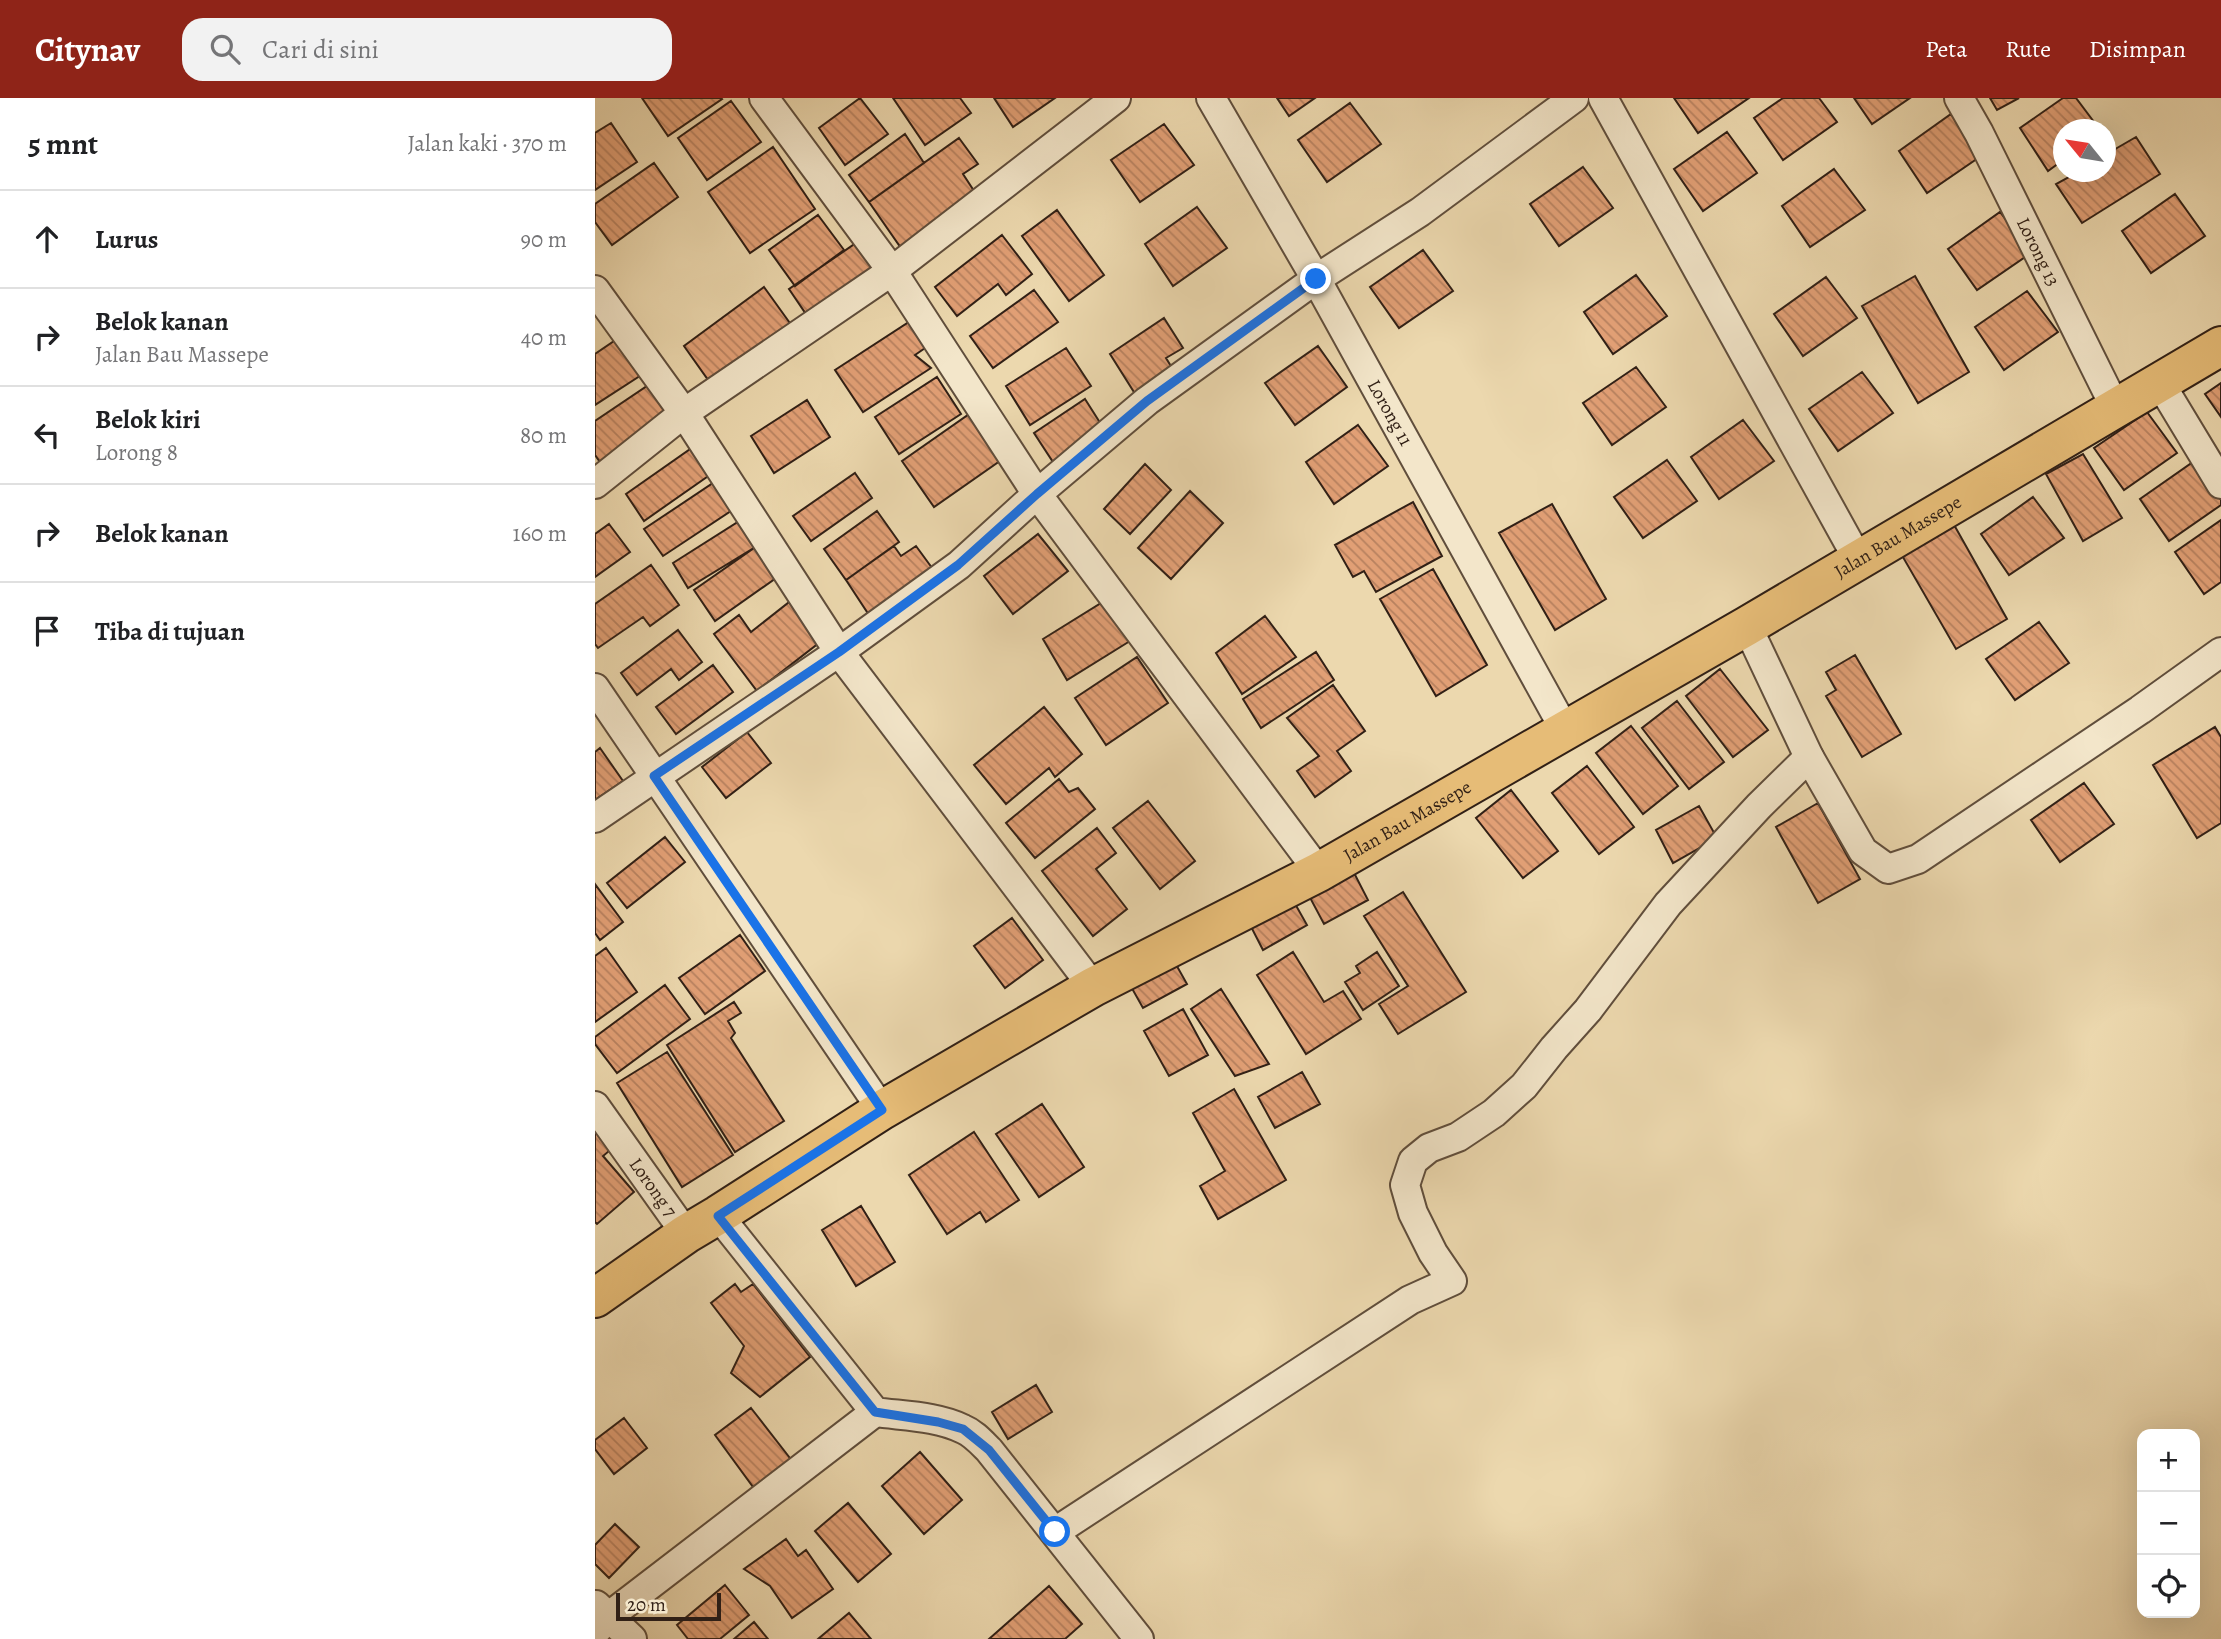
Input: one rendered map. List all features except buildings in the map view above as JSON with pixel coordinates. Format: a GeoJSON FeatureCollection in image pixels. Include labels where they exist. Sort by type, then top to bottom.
{"type":"FeatureCollection","features":[{"type":"Feature","properties":{"kind":"main road","name":"Jalan Bau Massepe"},"geometry":{"type":"LineString","coordinates":[[595,1298],[702,1225],[882,1110],[1093,987],[1319,872],[1748,626],[2221,346]]}},
{"type":"Feature","properties":{"kind":"street"},"geometry":{"type":"LineString","coordinates":[[764,98],[892,271],[1037,494],[1319,872]]}},
{"type":"Feature","properties":{"kind":"street"},"geometry":{"type":"LineString","coordinates":[[595,484],[684,413],[892,271],[1117,98]]}},
{"type":"Feature","properties":{"kind":"street","name":"Lorong 11"},"geometry":{"type":"LineString","coordinates":[[1211,98],[1316,279],[1565,730]]}},
{"type":"Feature","properties":{"kind":"street"},"geometry":{"type":"LineString","coordinates":[[595,818],[839,652],[958,565],[1147,401],[1316,279],[1420,212],[1574,98]]}},
{"type":"Feature","properties":{"kind":"street"},"geometry":{"type":"LineString","coordinates":[[1603,98],[1859,561]]}},
{"type":"Feature","properties":{"kind":"street","name":"Lorong 13"},"geometry":{"type":"LineString","coordinates":[[1959,98],[2116,409]]}},
{"type":"Feature","properties":{"kind":"street"},"geometry":{"type":"LineString","coordinates":[[595,290],[684,413],[839,652],[1093,987]]}},
{"type":"Feature","properties":{"kind":"street"},"geometry":{"type":"LineString","coordinates":[[2160,383],[2221,484]]}},
{"type":"Feature","properties":{"kind":"street"},"geometry":{"type":"LineString","coordinates":[[1748,626],[1809,757],[1863,851],[1888,869],[1918,859],[2140,710],[2221,652]]}},
{"type":"Feature","properties":{"kind":"street"},"geometry":{"type":"LineString","coordinates":[[595,688],[882,1110]]}},
{"type":"Feature","properties":{"kind":"street"},"geometry":{"type":"LineString","coordinates":[[1055,1532],[1410,1300],[1452,1280],[1433,1253],[1413,1213],[1405,1185],[1413,1161],[1429,1148],[1458,1137],[1494,1114],[1524,1086],[1613,978],[1668,904],[1759,806],[1809,757]]}},
{"type":"Feature","properties":{"kind":"street","name":"Lorong 7"},"geometry":{"type":"LineString","coordinates":[[595,1107],[875,1412]]}},
{"type":"Feature","properties":{"kind":"street"},"geometry":{"type":"LineString","coordinates":[[632,1639],[599,1617],[875,1412],[938,1422],[963,1429],[989,1450],[1139,1639]]}},
{"type":"Feature","properties":{"kind":"route"},"geometry":{"type":"LineString","coordinates":[[1055,1532],[977,1438],[963,1429],[938,1422],[875,1412],[718,1216],[882,1110],[654,776],[839,652],[958,565],[1147,401],[1316,279]]}}]}
